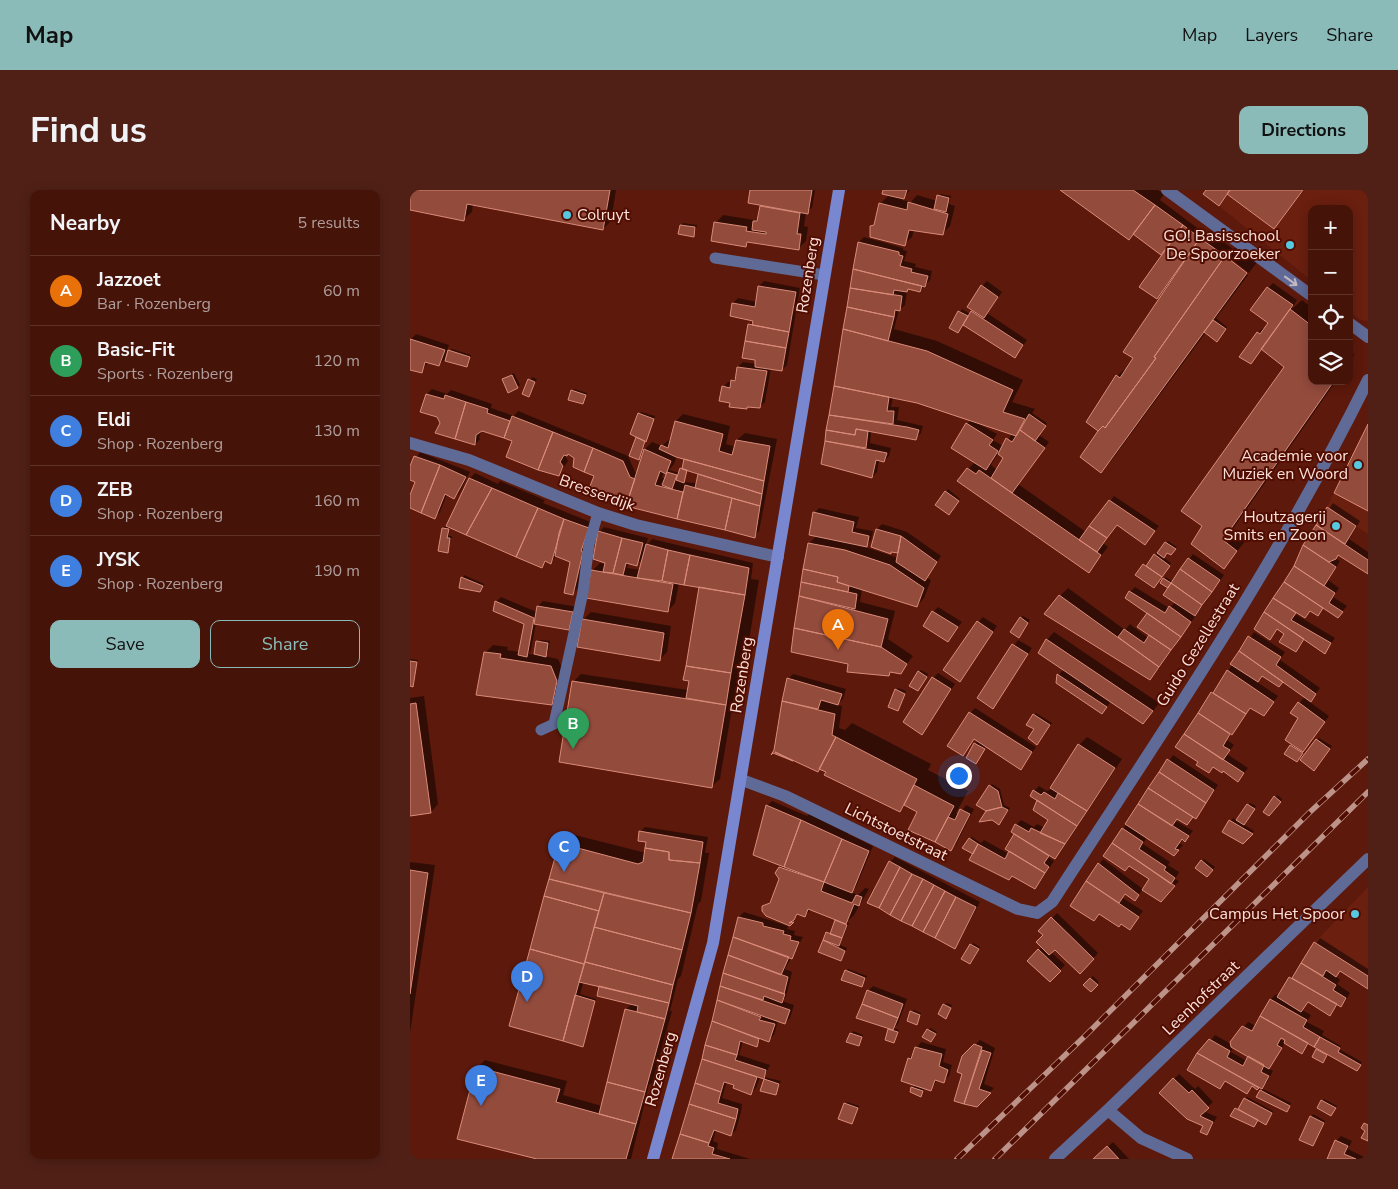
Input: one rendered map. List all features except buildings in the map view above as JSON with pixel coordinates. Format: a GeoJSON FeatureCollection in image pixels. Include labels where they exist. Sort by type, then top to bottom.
{"type":"FeatureCollection","features":[{"type":"Feature","properties":{"kind":"main road","name":"Rozenberg"},"geometry":{"type":"LineString","coordinates":[[653,1159],[713,943],[742,780],[839,190]]}},
{"type":"Feature","properties":{"kind":"street"},"geometry":{"type":"LineString","coordinates":[[1167,190],[1311,295]]}},
{"type":"Feature","properties":{"kind":"street"},"geometry":{"type":"LineString","coordinates":[[1353,326],[1368,337]]}},
{"type":"Feature","properties":{"kind":"street","name":"Guido Gezellestraat"},"geometry":{"type":"LineString","coordinates":[[1036,913],[1052,902],[1218,647],[1312,487],[1368,380]]}},
{"type":"Feature","properties":{"kind":"street","name":"Bresserdijk"},"geometry":{"type":"LineString","coordinates":[[410,443],[469,460],[598,513],[636,525],[778,557]]}},
{"type":"Feature","properties":{"kind":"street","name":"Lichtstoetstraat"},"geometry":{"type":"LineString","coordinates":[[742,780],[784,796],[1018,910],[1036,913]]}},
{"type":"Feature","properties":{"kind":"street","name":"Leenhofstraat"},"geometry":{"type":"LineString","coordinates":[[1055,1159],[1368,859]]}},
{"type":"Feature","properties":{"kind":"street"},"geometry":{"type":"LineString","coordinates":[[1108,1110],[1141,1138],[1187,1159]]}},
{"type":"Feature","properties":{"kind":"lane"},"geometry":{"type":"LineString","coordinates":[[715,258],[824,275]]}},
{"type":"Feature","properties":{"kind":"lane"},"geometry":{"type":"LineString","coordinates":[[541,730],[554,724],[583,592],[589,544],[598,513]]}},
{"type":"Feature","properties":{"kind":"shaded area","name":"GO! Basisschool De Spoorzoeker"},"geometry":{"type":"Polygon","coordinates":[[[1230,190],[1368,190],[1368,321],[1360,320],[1353,314],[1353,205],[1308,205],[1308,278],[1219,206],[1230,190]]]}},
{"type":"Feature","properties":{"kind":"shaded area","name":"Academie voor Muziek en Woord"},"geometry":{"type":"Polygon","coordinates":[[[1368,424],[1368,534],[1327,507],[1368,424]]]}},
{"type":"Feature","properties":{"kind":"shaded area","name":"Campus Het Spoor"},"geometry":{"type":"Polygon","coordinates":[[[1368,887],[1368,975],[1315,942],[1368,887]]]}},
{"type":"Feature","properties":{"kind":"railway"},"geometry":{"type":"LineString","coordinates":[[957,1159],[1085,1036],[1310,812],[1368,759]]}},
{"type":"Feature","properties":{"kind":"railway"},"geometry":{"type":"LineString","coordinates":[[995,1159],[1368,792]]}},
{"type":"Feature","properties":{"kind":"place","name":"Colruyt"},"geometry":{"type":"Point","coordinates":[567,215]}},
{"type":"Feature","properties":{"kind":"place","name":"GO! Basisschool De Spoorzoeker"},"geometry":{"type":"Point","coordinates":[1290,245]}},
{"type":"Feature","properties":{"kind":"place","name":"Academie voor Muziek en Woord"},"geometry":{"type":"Point","coordinates":[1358,465]}},
{"type":"Feature","properties":{"kind":"place","name":"Houtzagerij Smits en Zoon"},"geometry":{"type":"Point","coordinates":[1336,526]}},
{"type":"Feature","properties":{"kind":"place","name":"Jazzoet"},"geometry":{"type":"Point","coordinates":[838,650]}},
{"type":"Feature","properties":{"kind":"place","name":"Basic-Fit"},"geometry":{"type":"Point","coordinates":[573,749]}},
{"type":"Feature","properties":{"kind":"place","name":"Eldi"},"geometry":{"type":"Point","coordinates":[564,872]}},
{"type":"Feature","properties":{"kind":"place","name":"Campus Het Spoor"},"geometry":{"type":"Point","coordinates":[1355,914]}},
{"type":"Feature","properties":{"kind":"place","name":"ZEB"},"geometry":{"type":"Point","coordinates":[527,1002]}},
{"type":"Feature","properties":{"kind":"place","name":"JYSK"},"geometry":{"type":"Point","coordinates":[481,1106]}}]}
